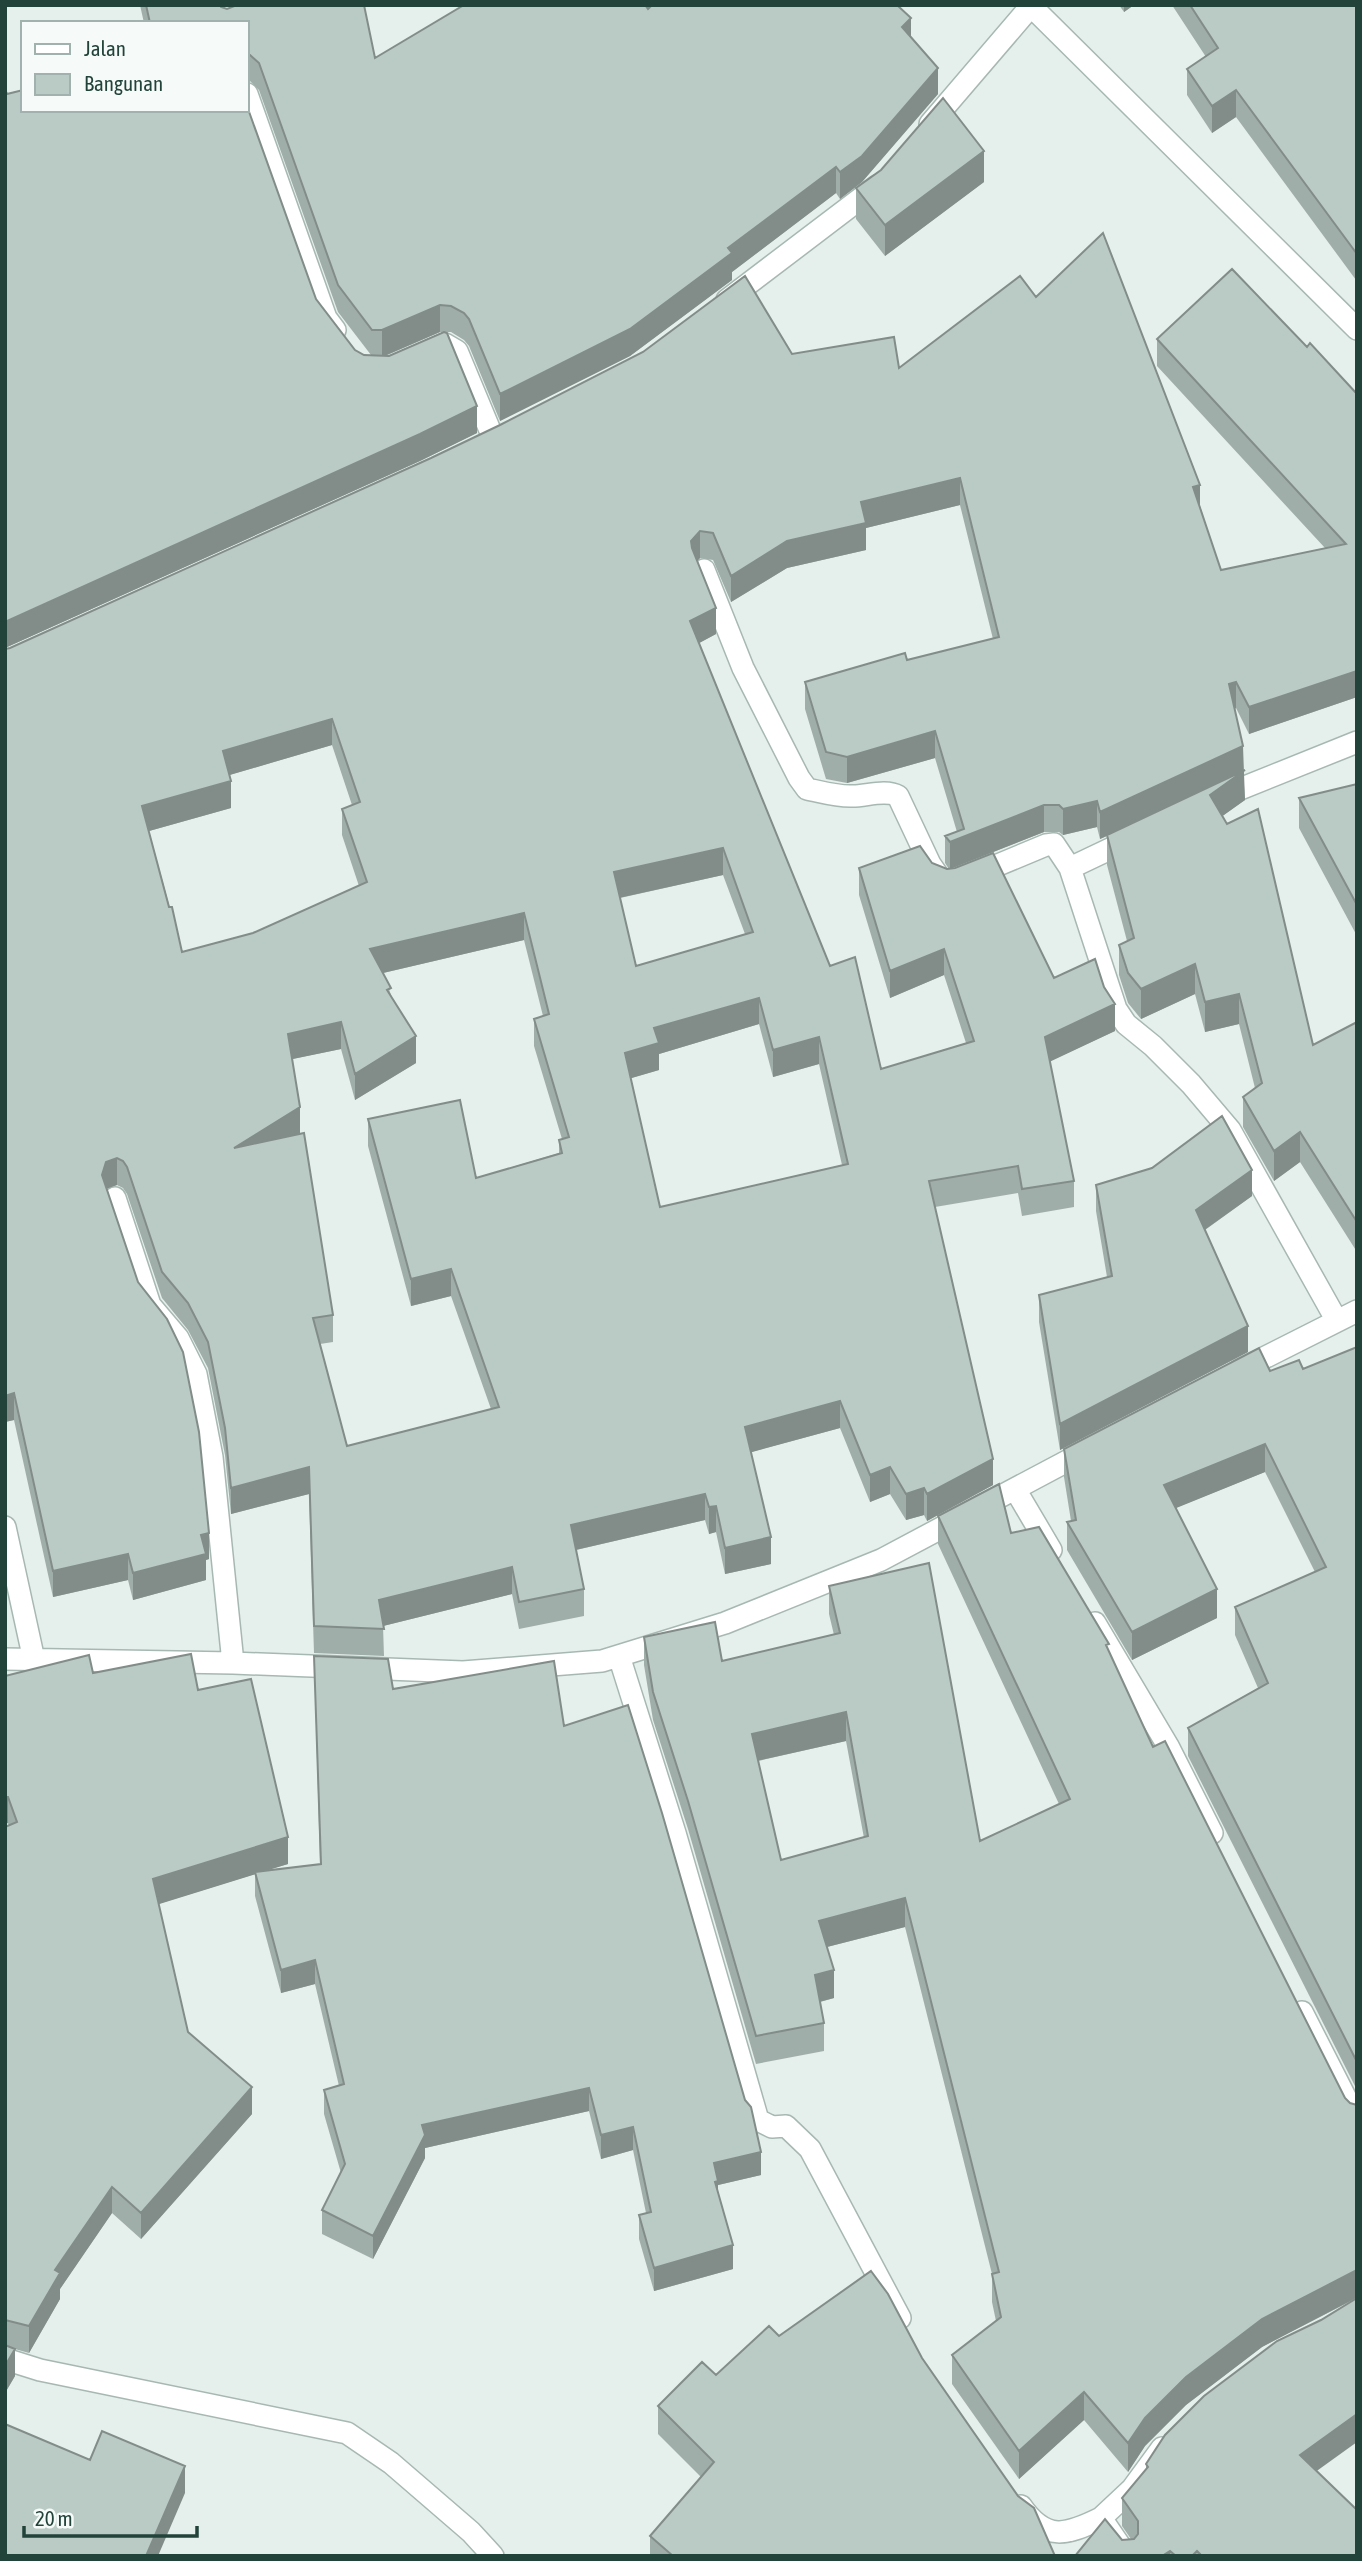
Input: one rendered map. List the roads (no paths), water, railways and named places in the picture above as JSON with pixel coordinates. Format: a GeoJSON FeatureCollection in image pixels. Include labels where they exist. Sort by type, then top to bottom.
{"type":"FeatureCollection","features":[{"type":"Feature","properties":{"kind":"street"},"geometry":{"type":"LineString","coordinates":[[916,140],[1030,6],[1357,329]]}},
{"type":"Feature","properties":{"kind":"street"},"geometry":{"type":"LineString","coordinates":[[248,96],[326,318],[349,348]]}},
{"type":"Feature","properties":{"kind":"street"},"geometry":{"type":"LineString","coordinates":[[715,309],[872,192],[889,171]]}},
{"type":"Feature","properties":{"kind":"street"},"geometry":{"type":"LineString","coordinates":[[408,360],[445,344],[457,351],[494,440]]}},
{"type":"Feature","properties":{"kind":"street"},"geometry":{"type":"LineString","coordinates":[[471,451],[518,428]]}},
{"type":"Feature","properties":{"kind":"street"},"geometry":{"type":"LineString","coordinates":[[704,570],[743,668],[807,789],[849,797],[891,792],[898,796],[930,864],[942,881],[950,883],[1054,844],[1070,868],[1116,1009],[1126,1024],[1153,1046],[1191,1084],[1230,1130],[1337,1321]]}},
{"type":"Feature","properties":{"kind":"street"},"geometry":{"type":"LineString","coordinates":[[1205,804],[1357,742]]}},
{"type":"Feature","properties":{"kind":"street"},"geometry":{"type":"LineString","coordinates":[[1070,868],[1144,833]]}},
{"type":"Feature","properties":{"kind":"street"},"geometry":{"type":"LineString","coordinates":[[115,1198],[150,1305],[178,1338],[196,1374],[212,1457],[233,1662]]}},
{"type":"Feature","properties":{"kind":"street"},"geometry":{"type":"LineString","coordinates":[[1226,1378],[1357,1311]]}},
{"type":"Feature","properties":{"kind":"street"},"geometry":{"type":"LineString","coordinates":[[5,1659],[233,1662],[463,1672],[601,1661],[725,1623],[881,1560],[1106,1440]]}},
{"type":"Feature","properties":{"kind":"street"},"geometry":{"type":"LineString","coordinates":[[1014,1489],[1063,1571]]}},
{"type":"Feature","properties":{"kind":"street"},"geometry":{"type":"LineString","coordinates":[[5,1527],[34,1660]]}},
{"type":"Feature","properties":{"kind":"street"},"geometry":{"type":"LineString","coordinates":[[1084,1606],[1168,1746],[1221,1852]]}},
{"type":"Feature","properties":{"kind":"street"},"geometry":{"type":"LineString","coordinates":[[619,1656],[674,1833],[745,2084],[758,2120],[772,2127],[786,2126],[810,2148],[907,2330]]}},
{"type":"Feature","properties":{"kind":"street"},"geometry":{"type":"LineString","coordinates":[[1294,1997],[1357,2120]]}},
{"type":"Feature","properties":{"kind":"street"},"geometry":{"type":"LineString","coordinates":[[5,2359],[40,2370],[347,2433],[391,2463],[471,2532],[493,2556]]}},
{"type":"Feature","properties":{"kind":"street"},"geometry":{"type":"LineString","coordinates":[[1007,2485],[1029,2517],[1052,2532],[1073,2532],[1101,2518],[1132,2488],[1155,2455],[1179,2430]]}},
{"type":"Feature","properties":{"kind":"street"},"geometry":{"type":"LineString","coordinates":[[1101,2518],[1127,2556]]}}]}
